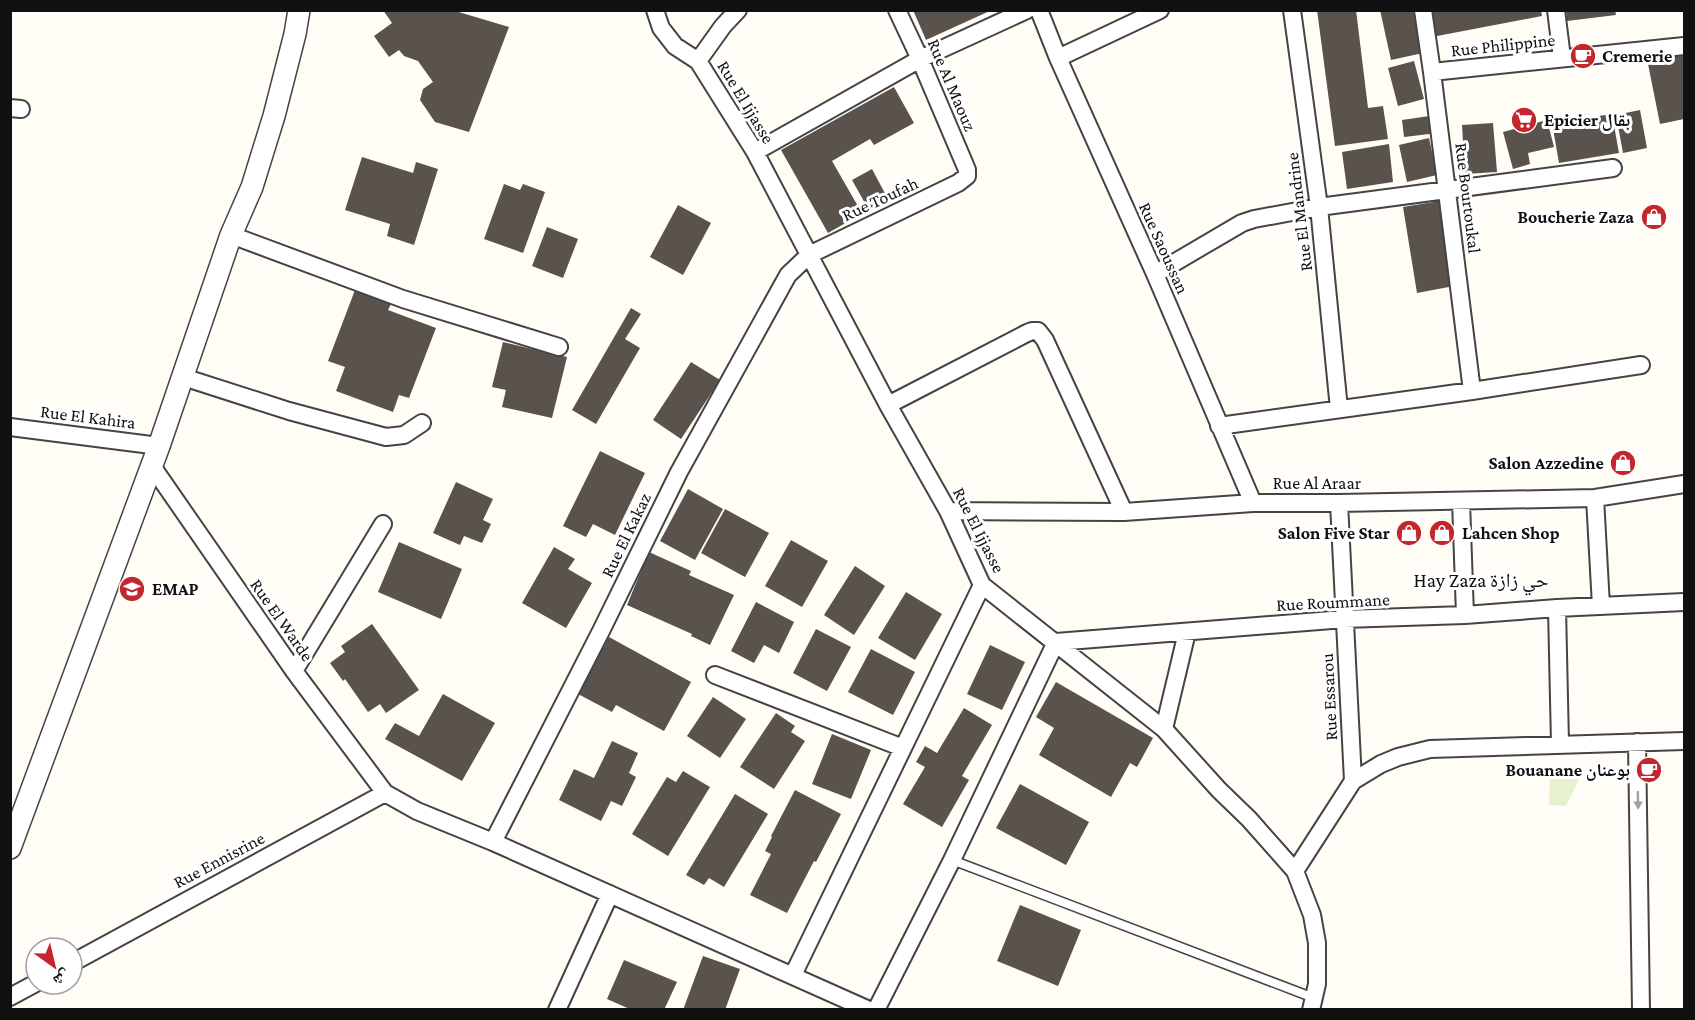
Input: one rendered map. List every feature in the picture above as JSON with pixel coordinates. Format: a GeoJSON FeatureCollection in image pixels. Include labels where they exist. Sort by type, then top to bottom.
{"type":"FeatureCollection","features":[{"type":"Feature","properties":{"kind":"street"},"geometry":{"type":"LineString","coordinates":[[10,848],[156,456],[231,236],[252,187],[296,34],[299,10]]}},
{"type":"Feature","properties":{"kind":"street"},"geometry":{"type":"LineString","coordinates":[[655,10],[661,28],[675,45],[698,62],[723,26],[738,10]]}},
{"type":"Feature","properties":{"kind":"street","name":"Rue Al Maouz"},"geometry":{"type":"LineString","coordinates":[[897,10],[965,165],[967,176]]}},
{"type":"Feature","properties":{"kind":"street"},"geometry":{"type":"LineString","coordinates":[[754,153],[920,59],[1027,10]]}},
{"type":"Feature","properties":{"kind":"street","name":"Rue Saoussan"},"geometry":{"type":"LineString","coordinates":[[1039,10],[1252,502]]}},
{"type":"Feature","properties":{"kind":"street"},"geometry":{"type":"LineString","coordinates":[[1059,58],[1160,10]]}},
{"type":"Feature","properties":{"kind":"street","name":"Rue El Mandrine"},"geometry":{"type":"LineString","coordinates":[[1292,10],[1319,207],[1339,410]]}},
{"type":"Feature","properties":{"kind":"street","name":"Rue Bourtoukal"},"geometry":{"type":"LineString","coordinates":[[1423,10],[1472,391]]}},
{"type":"Feature","properties":{"kind":"street"},"geometry":{"type":"LineString","coordinates":[[1556,10],[1562,58]]}},
{"type":"Feature","properties":{"kind":"street","name":"Rue Philippine"},"geometry":{"type":"LineString","coordinates":[[1432,72],[1684,46]]}},
{"type":"Feature","properties":{"kind":"street","name":"Rue El Ijjasse"},"geometry":{"type":"LineString","coordinates":[[698,62],[754,153],[888,405],[948,511],[982,585],[1164,729],[1295,871],[1311,915],[1317,943],[1317,976],[1312,1004]]}},
{"type":"Feature","properties":{"kind":"street"},"geometry":{"type":"LineString","coordinates":[[1155,274],[1242,223],[1254,219],[1319,207],[1613,168]]}},
{"type":"Feature","properties":{"kind":"street","name":"Rue Toufah"},"geometry":{"type":"LineString","coordinates":[[809,255],[958,183],[967,176]]}},
{"type":"Feature","properties":{"kind":"street"},"geometry":{"type":"LineString","coordinates":[[231,236],[403,299],[559,347]]}},
{"type":"Feature","properties":{"kind":"street","name":"Rue El Kakaz"},"geometry":{"type":"LineString","coordinates":[[493,842],[679,472],[788,275],[809,255]]}},
{"type":"Feature","properties":{"kind":"street"},"geometry":{"type":"LineString","coordinates":[[888,405],[1027,333],[1038,331],[1045,340],[1124,512]]}},
{"type":"Feature","properties":{"kind":"street"},"geometry":{"type":"LineString","coordinates":[[1219,426],[1641,365]]}},
{"type":"Feature","properties":{"kind":"street"},"geometry":{"type":"LineString","coordinates":[[183,377],[290,411],[386,437],[404,435],[422,423]]}},
{"type":"Feature","properties":{"kind":"street","name":"Rue El Kahira"},"geometry":{"type":"LineString","coordinates":[[10,427],[156,456]]}},
{"type":"Feature","properties":{"kind":"street","name":"Rue El Warde"},"geometry":{"type":"LineString","coordinates":[[156,456],[294,671],[385,793]]}},
{"type":"Feature","properties":{"kind":"street","name":"Rue Al Araar"},"geometry":{"type":"LineString","coordinates":[[948,511],[1124,512],[1252,502],[1339,503],[1595,498],[1684,484]]}},
{"type":"Feature","properties":{"kind":"street"},"geometry":{"type":"LineString","coordinates":[[1595,498],[1601,606]]}},
{"type":"Feature","properties":{"kind":"street"},"geometry":{"type":"LineString","coordinates":[[1461,501],[1465,615]]}},
{"type":"Feature","properties":{"kind":"street","name":"Rue Essarou"},"geometry":{"type":"LineString","coordinates":[[1339,503],[1353,780]]}},
{"type":"Feature","properties":{"kind":"street"},"geometry":{"type":"LineString","coordinates":[[294,671],[383,524]]}},
{"type":"Feature","properties":{"kind":"street"},"geometry":{"type":"LineString","coordinates":[[793,975],[982,585]]}},
{"type":"Feature","properties":{"kind":"street","name":"Rue Roummane"},"geometry":{"type":"LineString","coordinates":[[1056,642],[1344,619],[1465,615],[1684,602]]}},
{"type":"Feature","properties":{"kind":"street"},"geometry":{"type":"LineString","coordinates":[[1557,608],[1560,744]]}},
{"type":"Feature","properties":{"kind":"street"},"geometry":{"type":"LineString","coordinates":[[1164,729],[1187,632]]}},
{"type":"Feature","properties":{"kind":"street"},"geometry":{"type":"LineString","coordinates":[[876,1010],[952,860],[1056,642]]}},
{"type":"Feature","properties":{"kind":"street"},"geometry":{"type":"LineString","coordinates":[[715,675],[903,748]]}},
{"type":"Feature","properties":{"kind":"street"},"geometry":{"type":"LineString","coordinates":[[1295,871],[1353,780],[1389,760],[1430,749],[1684,741]]}},
{"type":"Feature","properties":{"kind":"street"},"geometry":{"type":"LineString","coordinates":[[1637,742],[1641,1010]]}},
{"type":"Feature","properties":{"kind":"street"},"geometry":{"type":"LineString","coordinates":[[385,793],[417,811],[493,842],[869,1010]]}},
{"type":"Feature","properties":{"kind":"street","name":"Rue Ennisrine"},"geometry":{"type":"LineString","coordinates":[[84,956],[385,793]]}},
{"type":"Feature","properties":{"kind":"street"},"geometry":{"type":"LineString","coordinates":[[557,1010],[610,894]]}},
{"type":"Feature","properties":{"kind":"street"},"geometry":{"type":"LineString","coordinates":[[10,997],[24,989]]}},
{"type":"Feature","properties":{"kind":"lane"},"geometry":{"type":"LineString","coordinates":[[952,860],[1312,1004]]}},
{"type":"Feature","properties":{"kind":"green space"},"geometry":{"type":"Polygon","coordinates":[[[1581,775],[1566,806],[1549,805],[1550,777],[1581,775]]]}},
{"type":"Feature","properties":{"kind":"building"},"geometry":{"type":"Polygon","coordinates":[[[383,10],[452,10],[509,27],[469,132],[435,122],[420,100],[423,89],[433,82],[418,61],[404,56],[399,50],[389,57],[374,36],[392,23],[383,10]]]}},
{"type":"Feature","properties":{"kind":"building"},"geometry":{"type":"Polygon","coordinates":[[[913,10],[992,10],[926,40],[913,10]]]}},
{"type":"Feature","properties":{"kind":"building"},"geometry":{"type":"Polygon","coordinates":[[[1317,10],[1356,10],[1368,108],[1383,106],[1388,139],[1335,146],[1317,10]]]}},
{"type":"Feature","properties":{"kind":"building"},"geometry":{"type":"Polygon","coordinates":[[[1380,10],[1413,10],[1423,53],[1391,60],[1380,10]]]}},
{"type":"Feature","properties":{"kind":"building"},"geometry":{"type":"Polygon","coordinates":[[[1427,10],[1541,10],[1542,16],[1432,37],[1427,10]]]}},
{"type":"Feature","properties":{"kind":"building"},"geometry":{"type":"Polygon","coordinates":[[[1566,10],[1615,10],[1616,15],[1567,21],[1566,10]]]}},
{"type":"Feature","properties":{"kind":"building"},"geometry":{"type":"Polygon","coordinates":[[[1684,52],[1684,119],[1660,124],[1647,59],[1684,52]]]}},
{"type":"Feature","properties":{"kind":"building"},"geometry":{"type":"Polygon","coordinates":[[[1414,61],[1424,99],[1398,106],[1388,68],[1414,61]]]}},
{"type":"Feature","properties":{"kind":"building"},"geometry":{"type":"Polygon","coordinates":[[[894,87],[914,123],[874,145],[870,139],[832,161],[859,208],[866,205],[852,180],[872,169],[888,199],[828,233],[781,150],[894,87]]]}},
{"type":"Feature","properties":{"kind":"building"},"geometry":{"type":"Polygon","coordinates":[[[1640,110],[1647,148],[1623,153],[1616,115],[1640,110]]]}},
{"type":"Feature","properties":{"kind":"building"},"geometry":{"type":"Polygon","coordinates":[[[1612,114],[1619,153],[1559,163],[1552,123],[1612,114]]]}},
{"type":"Feature","properties":{"kind":"building"},"geometry":{"type":"Polygon","coordinates":[[[1436,115],[1438,133],[1404,137],[1402,120],[1436,115]]]}},
{"type":"Feature","properties":{"kind":"building"},"geometry":{"type":"Polygon","coordinates":[[[1547,120],[1554,147],[1528,153],[1530,164],[1513,169],[1503,132],[1547,120]]]}},
{"type":"Feature","properties":{"kind":"building"},"geometry":{"type":"Polygon","coordinates":[[[1493,123],[1497,172],[1465,174],[1462,125],[1493,123]]]}},
{"type":"Feature","properties":{"kind":"building"},"geometry":{"type":"Polygon","coordinates":[[[1429,138],[1437,175],[1407,182],[1399,145],[1429,138]]]}},
{"type":"Feature","properties":{"kind":"building"},"geometry":{"type":"Polygon","coordinates":[[[1389,144],[1393,182],[1347,189],[1342,152],[1389,144]]]}},
{"type":"Feature","properties":{"kind":"building"},"geometry":{"type":"Polygon","coordinates":[[[362,157],[413,173],[416,162],[438,169],[414,245],[387,236],[390,224],[345,210],[362,157]]]}},
{"type":"Feature","properties":{"kind":"building"},"geometry":{"type":"Polygon","coordinates":[[[504,184],[520,190],[523,184],[545,192],[523,253],[484,239],[504,184]]]}},
{"type":"Feature","properties":{"kind":"building"},"geometry":{"type":"Polygon","coordinates":[[[1440,201],[1454,286],[1417,293],[1403,207],[1440,201]]]}},
{"type":"Feature","properties":{"kind":"building"},"geometry":{"type":"Polygon","coordinates":[[[678,205],[711,223],[683,275],[650,257],[678,205]]]}},
{"type":"Feature","properties":{"kind":"building"},"geometry":{"type":"Polygon","coordinates":[[[547,227],[578,239],[563,278],[532,266],[547,227]]]}},
{"type":"Feature","properties":{"kind":"building"},"geometry":{"type":"Polygon","coordinates":[[[355,290],[391,304],[388,310],[436,328],[409,398],[399,395],[393,412],[336,391],[345,367],[328,361],[355,290]]]}},
{"type":"Feature","properties":{"kind":"building"},"geometry":{"type":"Polygon","coordinates":[[[631,308],[641,314],[625,339],[640,348],[596,424],[572,410],[631,308]]]}},
{"type":"Feature","properties":{"kind":"building"},"geometry":{"type":"Polygon","coordinates":[[[503,342],[567,357],[552,418],[502,407],[506,390],[492,387],[503,342]]]}},
{"type":"Feature","properties":{"kind":"building"},"geometry":{"type":"Polygon","coordinates":[[[691,362],[720,380],[681,439],[653,420],[691,362]]]}},
{"type":"Feature","properties":{"kind":"building"},"geometry":{"type":"Polygon","coordinates":[[[600,451],[645,473],[615,535],[593,524],[586,537],[563,526],[600,451]]]}},
{"type":"Feature","properties":{"kind":"building"},"geometry":{"type":"Polygon","coordinates":[[[456,482],[493,499],[483,520],[491,524],[482,543],[464,536],[460,545],[433,533],[456,482]]]}},
{"type":"Feature","properties":{"kind":"building"},"geometry":{"type":"Polygon","coordinates":[[[688,489],[723,509],[695,560],[660,541],[688,489]]]}},
{"type":"Feature","properties":{"kind":"building"},"geometry":{"type":"Polygon","coordinates":[[[725,509],[769,533],[745,577],[701,553],[725,509]]]}},
{"type":"Feature","properties":{"kind":"building"},"geometry":{"type":"Polygon","coordinates":[[[791,540],[828,561],[802,607],[765,586],[791,540]]]}},
{"type":"Feature","properties":{"kind":"building"},"geometry":{"type":"Polygon","coordinates":[[[399,542],[462,569],[441,619],[378,592],[399,542]]]}},
{"type":"Feature","properties":{"kind":"building"},"geometry":{"type":"Polygon","coordinates":[[[554,547],[575,559],[568,569],[592,583],[566,628],[522,603],[554,547]]]}},
{"type":"Feature","properties":{"kind":"building"},"geometry":{"type":"Polygon","coordinates":[[[649,552],[691,571],[689,575],[734,595],[710,645],[691,636],[692,634],[627,605],[649,552]]]}},
{"type":"Feature","properties":{"kind":"building"},"geometry":{"type":"Polygon","coordinates":[[[855,566],[885,586],[854,635],[824,615],[855,566]]]}},
{"type":"Feature","properties":{"kind":"building"},"geometry":{"type":"Polygon","coordinates":[[[906,592],[942,614],[915,660],[878,638],[906,592]]]}},
{"type":"Feature","properties":{"kind":"building"},"geometry":{"type":"Polygon","coordinates":[[[756,602],[794,622],[779,653],[764,645],[754,663],[731,651],[756,602]]]}},
{"type":"Feature","properties":{"kind":"building"},"geometry":{"type":"Polygon","coordinates":[[[372,624],[419,690],[386,713],[380,704],[368,712],[345,679],[343,681],[330,663],[345,652],[341,646],[372,624]]]}},
{"type":"Feature","properties":{"kind":"building"},"geometry":{"type":"Polygon","coordinates":[[[816,629],[851,647],[827,691],[793,673],[816,629]]]}},
{"type":"Feature","properties":{"kind":"building"},"geometry":{"type":"Polygon","coordinates":[[[609,637],[691,682],[664,731],[616,705],[612,712],[578,694],[609,637]]]}},
{"type":"Feature","properties":{"kind":"building"},"geometry":{"type":"Polygon","coordinates":[[[990,645],[1025,662],[1002,710],[967,694],[990,645]]]}},
{"type":"Feature","properties":{"kind":"building"},"geometry":{"type":"Polygon","coordinates":[[[871,649],[915,672],[893,715],[848,692],[871,649]]]}},
{"type":"Feature","properties":{"kind":"building"},"geometry":{"type":"Polygon","coordinates":[[[1056,682],[1153,738],[1137,767],[1130,763],[1111,797],[1039,755],[1054,728],[1036,717],[1056,682]]]}},
{"type":"Feature","properties":{"kind":"building"},"geometry":{"type":"Polygon","coordinates":[[[443,694],[495,723],[462,781],[385,739],[395,723],[419,736],[443,694]]]}},
{"type":"Feature","properties":{"kind":"building"},"geometry":{"type":"Polygon","coordinates":[[[713,697],[746,719],[720,758],[687,736],[713,697]]]}},
{"type":"Feature","properties":{"kind":"building"},"geometry":{"type":"Polygon","coordinates":[[[964,708],[992,725],[962,776],[969,780],[942,827],[903,804],[925,767],[916,762],[925,746],[937,753],[964,708]]]}},
{"type":"Feature","properties":{"kind":"building"},"geometry":{"type":"Polygon","coordinates":[[[776,713],[795,726],[791,732],[805,741],[774,789],[740,767],[776,713]]]}},
{"type":"Feature","properties":{"kind":"building"},"geometry":{"type":"Polygon","coordinates":[[[832,734],[871,750],[851,799],[812,784],[832,734]]]}},
{"type":"Feature","properties":{"kind":"building"},"geometry":{"type":"Polygon","coordinates":[[[612,741],[638,753],[629,773],[636,777],[622,806],[611,801],[601,821],[559,800],[574,769],[594,778],[612,741]]]}},
{"type":"Feature","properties":{"kind":"building"},"geometry":{"type":"Polygon","coordinates":[[[683,771],[710,787],[668,856],[632,834],[667,777],[676,782],[683,771]]]}},
{"type":"Feature","properties":{"kind":"building"},"geometry":{"type":"Polygon","coordinates":[[[1020,784],[1089,822],[1066,865],[996,828],[1020,784]]]}},
{"type":"Feature","properties":{"kind":"building"},"geometry":{"type":"Polygon","coordinates":[[[795,790],[841,814],[787,913],[750,895],[771,854],[765,851],[771,836],[795,790]]]}},
{"type":"Feature","properties":{"kind":"building"},"geometry":{"type":"Polygon","coordinates":[[[735,794],[768,814],[724,887],[709,878],[704,885],[686,875],[735,794]]]}},
{"type":"Feature","properties":{"kind":"building"},"geometry":{"type":"Polygon","coordinates":[[[1020,905],[1081,930],[1058,986],[997,961],[1020,905]]]}},
{"type":"Feature","properties":{"kind":"building"},"geometry":{"type":"Polygon","coordinates":[[[703,956],[740,969],[725,1010],[683,1010],[703,956]]]}},
{"type":"Feature","properties":{"kind":"building"},"geometry":{"type":"Polygon","coordinates":[[[624,960],[677,982],[664,1010],[632,1010],[607,999],[624,960]]]}},
{"type":"Feature","properties":{"kind":"place","name":"Cremerie"},"geometry":{"type":"Point","coordinates":[1583,56]}},
{"type":"Feature","properties":{"kind":"place","name":"Epicier بقال"},"geometry":{"type":"Point","coordinates":[1524,120]}},
{"type":"Feature","properties":{"kind":"place","name":"Boucherie Zaza"},"geometry":{"type":"Point","coordinates":[1654,217]}},
{"type":"Feature","properties":{"kind":"place","name":"Salon Azzedine"},"geometry":{"type":"Point","coordinates":[1623,463]}},
{"type":"Feature","properties":{"kind":"place","name":"Salon Five Star"},"geometry":{"type":"Point","coordinates":[1409,533]}},
{"type":"Feature","properties":{"kind":"place","name":"Lahcen Shop"},"geometry":{"type":"Point","coordinates":[1442,533]}},
{"type":"Feature","properties":{"kind":"place","name":"EMAP"},"geometry":{"type":"Point","coordinates":[132,589]}},
{"type":"Feature","properties":{"kind":"place","name":"Bouanane بوعنان"},"geometry":{"type":"Point","coordinates":[1649,770]}},
{"type":"Feature","properties":{"kind":"district","name":"Hay Zaza حي زازة"},"geometry":{"type":"Point","coordinates":[1481,580]}}]}
